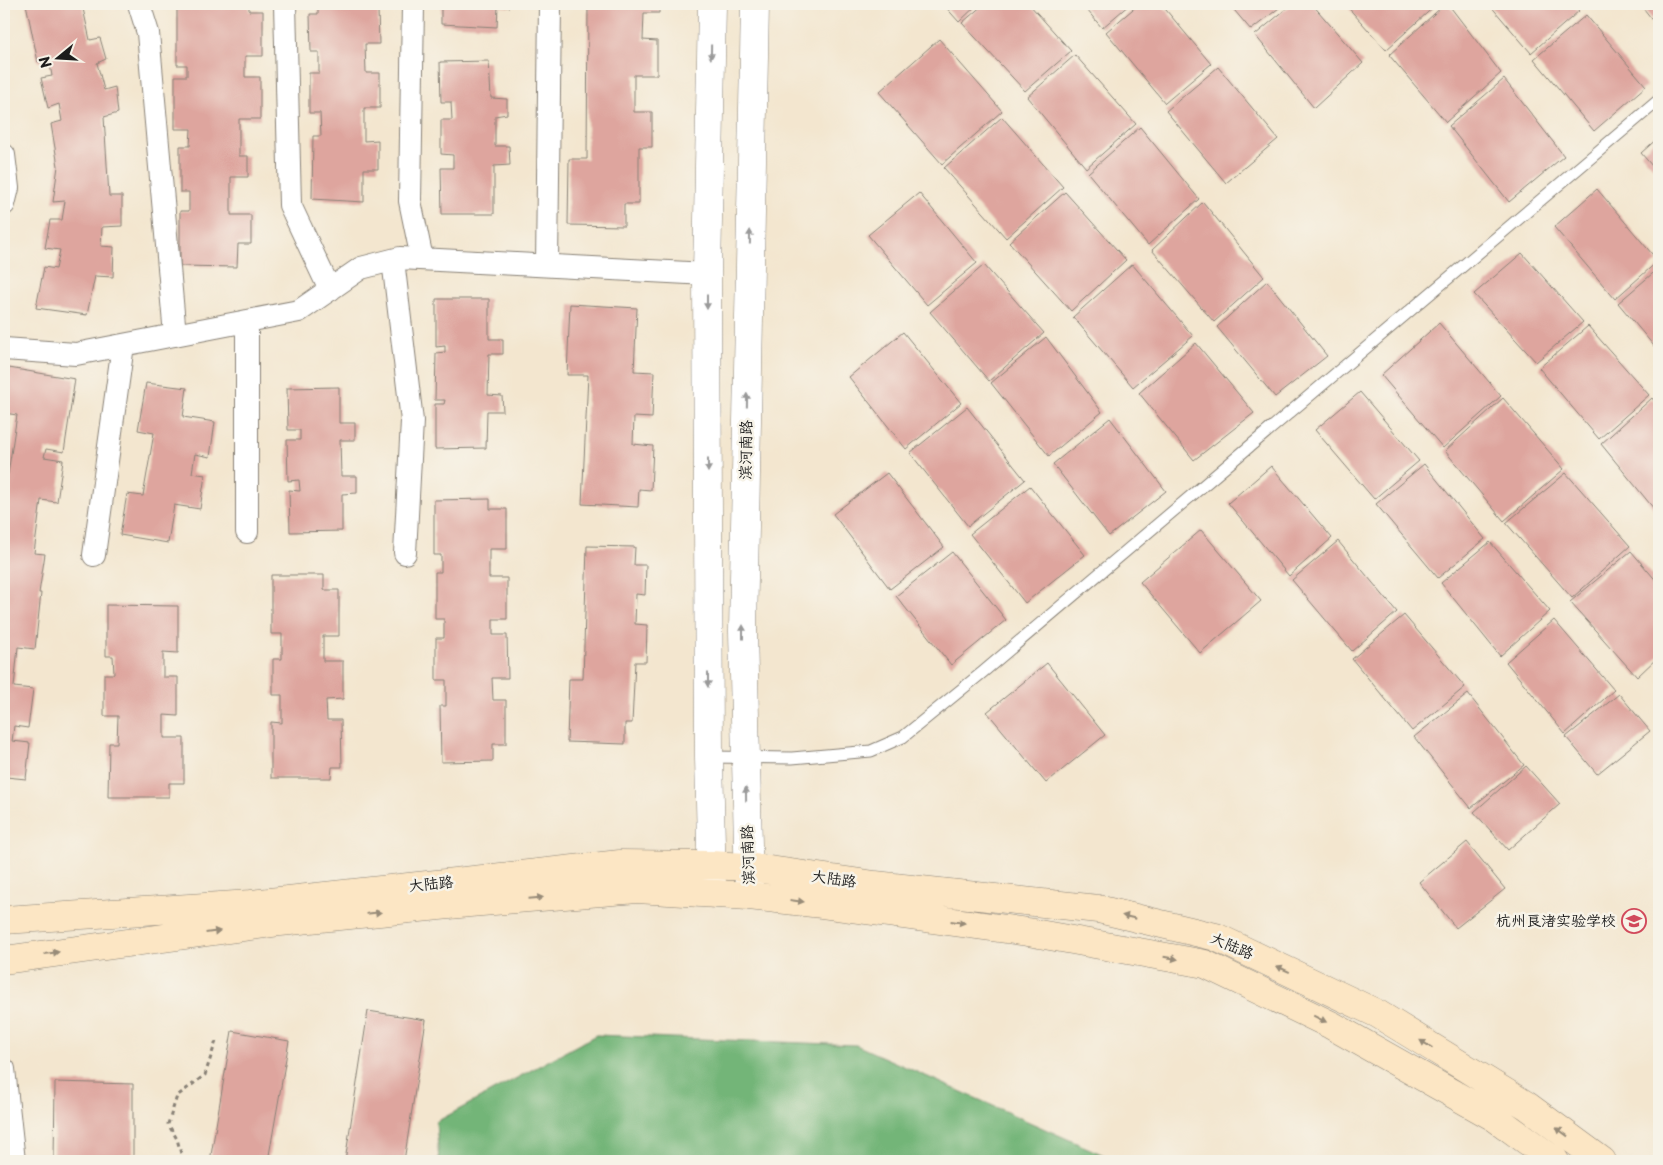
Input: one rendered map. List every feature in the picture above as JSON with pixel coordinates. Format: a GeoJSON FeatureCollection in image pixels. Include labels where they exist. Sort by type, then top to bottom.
{"type":"FeatureCollection","features":[{"type":"Feature","properties":{"kind":"main road","name":"大陆路"},"geometry":{"type":"LineString","coordinates":[[4,920],[251,904],[620,864],[748,867],[876,885],[1098,909],[1216,937],[1378,1014],[1526,1106],[1602,1161]]}},
{"type":"Feature","properties":{"kind":"main road","name":"大陆路"},"geometry":{"type":"LineString","coordinates":[[4,960],[280,922],[469,903],[637,890],[749,896],[1028,932],[1205,964],[1331,1025],[1494,1118],[1555,1161]]}},
{"type":"Feature","properties":{"kind":"street"},"geometry":{"type":"LineString","coordinates":[[139,4],[148,33],[175,335]]}},
{"type":"Feature","properties":{"kind":"street"},"geometry":{"type":"LineString","coordinates":[[285,4],[290,205],[330,290]]}},
{"type":"Feature","properties":{"kind":"street"},"geometry":{"type":"LineString","coordinates":[[413,4],[410,201],[422,259]]}},
{"type":"Feature","properties":{"kind":"street"},"geometry":{"type":"LineString","coordinates":[[546,265],[550,4]]}},
{"type":"Feature","properties":{"kind":"street"},"geometry":{"type":"LineString","coordinates":[[712,4],[707,274],[709,757],[712,894]]}},
{"type":"Feature","properties":{"kind":"street","name":"滨河南路"},"geometry":{"type":"LineString","coordinates":[[749,896],[743,631],[754,4]]}},
{"type":"Feature","properties":{"kind":"street"},"geometry":{"type":"LineString","coordinates":[[4,156],[8,188],[4,204]]}},
{"type":"Feature","properties":{"kind":"street"},"geometry":{"type":"LineString","coordinates":[[4,348],[76,354],[299,311],[361,268],[400,258],[707,274]]}},
{"type":"Feature","properties":{"kind":"street"},"geometry":{"type":"LineString","coordinates":[[393,260],[412,421],[405,553]]}},
{"type":"Feature","properties":{"kind":"street"},"geometry":{"type":"LineString","coordinates":[[247,321],[247,532]]}},
{"type":"Feature","properties":{"kind":"street"},"geometry":{"type":"LineString","coordinates":[[94,555],[123,345]]}},
{"type":"Feature","properties":{"kind":"street"},"geometry":{"type":"LineString","coordinates":[[4,1069],[14,1161]]}},
{"type":"Feature","properties":{"kind":"lane"},"geometry":{"type":"LineString","coordinates":[[709,757],[792,758],[871,752],[903,737],[983,672],[1659,100]]}},
{"type":"Feature","properties":{"kind":"path"},"geometry":{"type":"LineString","coordinates":[[183,1161],[177,1139],[168,1124],[176,1096],[205,1075],[216,1041]]}},
{"type":"Feature","properties":{"kind":"green space"},"geometry":{"type":"Polygon","coordinates":[[[596,1035],[856,1045],[1117,1161],[439,1161],[436,1122],[596,1035]]]}},
{"type":"Feature","properties":{"kind":"building"},"geometry":{"type":"Polygon","coordinates":[[[26,4],[82,4],[90,40],[100,38],[106,59],[97,63],[104,90],[115,87],[118,113],[104,117],[109,196],[122,196],[122,226],[102,227],[101,246],[114,247],[113,277],[95,276],[87,315],[36,308],[44,267],[56,269],[60,250],[45,248],[50,220],[62,220],[65,201],[53,202],[58,166],[51,124],[62,121],[59,104],[48,108],[41,78],[52,76],[49,58],[38,62],[26,4]]]}},
{"type":"Feature","properties":{"kind":"building"},"geometry":{"type":"Polygon","coordinates":[[[177,4],[249,4],[249,11],[263,11],[263,56],[245,56],[245,77],[260,77],[260,119],[239,119],[239,156],[248,156],[248,177],[231,177],[231,215],[251,215],[251,244],[238,244],[237,267],[180,266],[180,211],[189,211],[189,192],[180,192],[180,146],[190,146],[191,129],[175,129],[175,76],[187,76],[187,65],[177,65],[177,4]]]}},
{"type":"Feature","properties":{"kind":"building"},"geometry":{"type":"Polygon","coordinates":[[[318,4],[366,4],[366,9],[378,9],[379,44],[365,44],[366,73],[380,73],[380,108],[364,108],[364,141],[378,140],[378,169],[364,169],[364,202],[312,199],[313,136],[321,136],[320,113],[309,113],[309,73],[319,73],[319,52],[311,52],[310,14],[318,14],[318,4]]]}},
{"type":"Feature","properties":{"kind":"building"},"geometry":{"type":"Polygon","coordinates":[[[441,4],[509,4],[509,7],[498,6],[497,27],[441,24],[441,4]]]}},
{"type":"Feature","properties":{"kind":"building"},"geometry":{"type":"Polygon","coordinates":[[[588,4],[659,4],[659,13],[644,13],[643,40],[657,41],[657,75],[634,75],[634,112],[652,112],[652,147],[639,147],[639,204],[624,204],[624,226],[568,225],[569,159],[587,159],[588,4]]]}},
{"type":"Feature","properties":{"kind":"building"},"geometry":{"type":"Polygon","coordinates":[[[943,4],[978,4],[959,22],[943,4]]]}},
{"type":"Feature","properties":{"kind":"building"},"geometry":{"type":"Polygon","coordinates":[[[984,4],[1029,4],[1071,51],[1025,91],[962,23],[984,4]]]}},
{"type":"Feature","properties":{"kind":"building"},"geometry":{"type":"Polygon","coordinates":[[[1082,4],[1130,4],[1102,28],[1082,4]]]}},
{"type":"Feature","properties":{"kind":"building"},"geometry":{"type":"Polygon","coordinates":[[[1139,4],[1161,4],[1211,64],[1165,103],[1106,32],[1139,4]]]}},
{"type":"Feature","properties":{"kind":"building"},"geometry":{"type":"Polygon","coordinates":[[[1229,4],[1284,4],[1251,30],[1229,4]]]}},
{"type":"Feature","properties":{"kind":"building"},"geometry":{"type":"Polygon","coordinates":[[[1292,4],[1312,4],[1363,63],[1314,108],[1255,35],[1292,4]]]}},
{"type":"Feature","properties":{"kind":"building"},"geometry":{"type":"Polygon","coordinates":[[[1345,4],[1437,4],[1386,50],[1345,4]]]}},
{"type":"Feature","properties":{"kind":"building"},"geometry":{"type":"Polygon","coordinates":[[[1445,4],[1448,4],[1501,73],[1446,122],[1389,55],[1445,4]]]}},
{"type":"Feature","properties":{"kind":"building"},"geometry":{"type":"Polygon","coordinates":[[[1489,4],[1572,4],[1579,11],[1531,53],[1489,4]]]}},
{"type":"Feature","properties":{"kind":"building"},"geometry":{"type":"Polygon","coordinates":[[[1640,4],[1659,4],[1659,28],[1640,4]]]}},
{"type":"Feature","properties":{"kind":"building"},"geometry":{"type":"Polygon","coordinates":[[[1586,15],[1646,86],[1594,131],[1534,59],[1586,15]]]}},
{"type":"Feature","properties":{"kind":"building"},"geometry":{"type":"Polygon","coordinates":[[[939,39],[1002,111],[942,164],[879,92],[939,39]]]}},
{"type":"Feature","properties":{"kind":"building"},"geometry":{"type":"Polygon","coordinates":[[[1075,55],[1136,124],[1086,168],[1027,97],[1075,55]]]}},
{"type":"Feature","properties":{"kind":"building"},"geometry":{"type":"Polygon","coordinates":[[[489,61],[491,98],[507,99],[507,114],[495,116],[495,146],[509,146],[510,165],[494,166],[494,214],[442,214],[441,168],[453,168],[453,155],[441,154],[441,120],[452,120],[451,102],[441,102],[440,62],[489,61]]]}},
{"type":"Feature","properties":{"kind":"building"},"geometry":{"type":"Polygon","coordinates":[[[1218,67],[1278,139],[1226,183],[1166,111],[1218,67]]]}},
{"type":"Feature","properties":{"kind":"building"},"geometry":{"type":"Polygon","coordinates":[[[1504,79],[1564,156],[1509,202],[1449,126],[1504,79]]]}},
{"type":"Feature","properties":{"kind":"building"},"geometry":{"type":"Polygon","coordinates":[[[1002,117],[1063,187],[1006,238],[944,168],[1002,117]]]}},
{"type":"Feature","properties":{"kind":"building"},"geometry":{"type":"Polygon","coordinates":[[[1140,127],[1199,199],[1148,245],[1088,173],[1140,127]]]}},
{"type":"Feature","properties":{"kind":"building"},"geometry":{"type":"Polygon","coordinates":[[[1659,137],[1659,174],[1641,153],[1659,137]]]}},
{"type":"Feature","properties":{"kind":"building"},"geometry":{"type":"Polygon","coordinates":[[[1597,189],[1658,261],[1615,299],[1554,227],[1597,189]]]}},
{"type":"Feature","properties":{"kind":"building"},"geometry":{"type":"Polygon","coordinates":[[[1065,192],[1126,260],[1071,311],[1009,242],[1065,192]]]}},
{"type":"Feature","properties":{"kind":"building"},"geometry":{"type":"Polygon","coordinates":[[[919,193],[977,263],[927,305],[868,235],[919,193]]]}},
{"type":"Feature","properties":{"kind":"building"},"geometry":{"type":"Polygon","coordinates":[[[1203,202],[1264,277],[1214,322],[1152,250],[1203,202]]]}},
{"type":"Feature","properties":{"kind":"building"},"geometry":{"type":"Polygon","coordinates":[[[1522,253],[1583,322],[1536,362],[1474,294],[1522,253]]]}},
{"type":"Feature","properties":{"kind":"building"},"geometry":{"type":"Polygon","coordinates":[[[1132,264],[1193,336],[1133,387],[1073,317],[1132,264]]]}},
{"type":"Feature","properties":{"kind":"building"},"geometry":{"type":"Polygon","coordinates":[[[984,265],[1044,333],[989,381],[930,312],[984,265]]]}},
{"type":"Feature","properties":{"kind":"building"},"geometry":{"type":"Polygon","coordinates":[[[1659,268],[1659,352],[1618,303],[1659,268]]]}},
{"type":"Feature","properties":{"kind":"building"},"geometry":{"type":"Polygon","coordinates":[[[1267,281],[1327,356],[1275,397],[1217,327],[1267,281]]]}},
{"type":"Feature","properties":{"kind":"building"},"geometry":{"type":"Polygon","coordinates":[[[436,299],[489,299],[489,339],[503,339],[503,354],[489,354],[488,395],[502,396],[503,411],[487,411],[486,448],[435,449],[435,404],[444,404],[445,400],[435,400],[436,353],[445,352],[445,346],[436,347],[436,299]]]}},
{"type":"Feature","properties":{"kind":"building"},"geometry":{"type":"Polygon","coordinates":[[[570,304],[637,308],[634,371],[654,372],[652,418],[634,417],[633,444],[653,446],[651,490],[639,489],[638,507],[582,504],[588,375],[567,375],[570,304]]]}},
{"type":"Feature","properties":{"kind":"building"},"geometry":{"type":"Polygon","coordinates":[[[1439,323],[1501,396],[1443,448],[1381,375],[1439,323]]]}},
{"type":"Feature","properties":{"kind":"building"},"geometry":{"type":"Polygon","coordinates":[[[1588,326],[1649,395],[1599,439],[1539,368],[1588,326]]]}},
{"type":"Feature","properties":{"kind":"building"},"geometry":{"type":"Polygon","coordinates":[[[903,332],[961,403],[906,449],[849,377],[903,332]]]}},
{"type":"Feature","properties":{"kind":"building"},"geometry":{"type":"Polygon","coordinates":[[[1046,337],[1102,412],[1049,456],[991,383],[1046,337]]]}},
{"type":"Feature","properties":{"kind":"building"},"geometry":{"type":"Polygon","coordinates":[[[1196,343],[1254,413],[1194,460],[1139,393],[1196,343]]]}},
{"type":"Feature","properties":{"kind":"building"},"geometry":{"type":"Polygon","coordinates":[[[9,368],[75,379],[64,452],[46,449],[44,457],[63,460],[57,502],[41,500],[34,553],[45,554],[39,593],[41,593],[35,649],[18,647],[14,687],[33,689],[28,728],[14,726],[12,741],[30,743],[26,779],[6,777],[4,786],[4,473],[8,474],[17,415],[4,413],[9,368]]]}},
{"type":"Feature","properties":{"kind":"building"},"geometry":{"type":"Polygon","coordinates":[[[146,383],[187,388],[183,417],[215,422],[210,457],[195,454],[192,473],[205,475],[200,509],[174,505],[168,543],[120,535],[127,494],[143,496],[154,433],[138,430],[146,383]]]}},
{"type":"Feature","properties":{"kind":"building"},"geometry":{"type":"Polygon","coordinates":[[[339,387],[339,423],[355,423],[355,440],[340,440],[341,476],[357,476],[357,493],[342,494],[342,531],[290,532],[289,490],[300,491],[299,480],[288,481],[287,440],[300,440],[300,430],[288,430],[287,388],[339,387]]]}},
{"type":"Feature","properties":{"kind":"building"},"geometry":{"type":"Polygon","coordinates":[[[1360,392],[1419,461],[1374,499],[1315,430],[1360,392]]]}},
{"type":"Feature","properties":{"kind":"building"},"geometry":{"type":"Polygon","coordinates":[[[1503,398],[1564,469],[1504,521],[1445,451],[1503,398]]]}},
{"type":"Feature","properties":{"kind":"building"},"geometry":{"type":"Polygon","coordinates":[[[1652,398],[1659,407],[1659,515],[1601,444],[1652,398]]]}},
{"type":"Feature","properties":{"kind":"building"},"geometry":{"type":"Polygon","coordinates":[[[967,407],[1025,480],[968,526],[910,453],[967,407]]]}},
{"type":"Feature","properties":{"kind":"building"},"geometry":{"type":"Polygon","coordinates":[[[1110,418],[1166,491],[1109,536],[1053,464],[1110,418]]]}},
{"type":"Feature","properties":{"kind":"building"},"geometry":{"type":"Polygon","coordinates":[[[1424,464],[1485,539],[1438,578],[1376,504],[1424,464]]]}},
{"type":"Feature","properties":{"kind":"building"},"geometry":{"type":"Polygon","coordinates":[[[1271,466],[1332,538],[1289,576],[1228,503],[1271,466]]]}},
{"type":"Feature","properties":{"kind":"building"},"geometry":{"type":"Polygon","coordinates":[[[887,473],[944,547],[890,589],[833,514],[887,473]]]}},
{"type":"Feature","properties":{"kind":"building"},"geometry":{"type":"Polygon","coordinates":[[[1566,473],[1630,546],[1572,598],[1506,523],[1566,473]]]}},
{"type":"Feature","properties":{"kind":"building"},"geometry":{"type":"Polygon","coordinates":[[[1030,486],[1085,555],[1025,603],[970,534],[1030,486]]]}},
{"type":"Feature","properties":{"kind":"building"},"geometry":{"type":"Polygon","coordinates":[[[490,499],[490,509],[507,509],[507,549],[489,549],[489,578],[507,578],[507,619],[493,619],[493,635],[507,635],[508,678],[492,678],[493,700],[506,700],[506,744],[493,744],[493,761],[441,762],[440,706],[446,706],[446,680],[436,680],[436,638],[444,638],[444,619],[435,619],[435,572],[441,572],[441,555],[434,555],[434,500],[490,499]]]}},
{"type":"Feature","properties":{"kind":"building"},"geometry":{"type":"Polygon","coordinates":[[[1201,530],[1261,601],[1200,653],[1140,582],[1201,530]]]}},
{"type":"Feature","properties":{"kind":"building"},"geometry":{"type":"Polygon","coordinates":[[[1338,541],[1397,612],[1352,651],[1292,580],[1338,541]]]}},
{"type":"Feature","properties":{"kind":"building"},"geometry":{"type":"Polygon","coordinates":[[[1490,542],[1550,611],[1500,656],[1441,583],[1490,542]]]}},
{"type":"Feature","properties":{"kind":"building"},"geometry":{"type":"Polygon","coordinates":[[[587,546],[635,547],[634,565],[646,565],[645,595],[636,594],[635,624],[647,625],[646,662],[635,662],[632,723],[625,723],[625,744],[567,742],[569,679],[583,679],[587,546]]]}},
{"type":"Feature","properties":{"kind":"building"},"geometry":{"type":"Polygon","coordinates":[[[1631,551],[1659,584],[1659,656],[1637,677],[1570,602],[1631,551]]]}},
{"type":"Feature","properties":{"kind":"building"},"geometry":{"type":"Polygon","coordinates":[[[952,552],[1006,620],[951,665],[896,596],[952,552]]]}},
{"type":"Feature","properties":{"kind":"building"},"geometry":{"type":"Polygon","coordinates":[[[271,575],[324,575],[324,590],[339,590],[339,636],[323,636],[323,661],[343,661],[343,699],[326,700],[327,720],[341,720],[342,767],[332,767],[331,778],[271,778],[271,722],[282,723],[282,695],[273,695],[273,659],[282,659],[282,634],[271,634],[271,575]]]}},
{"type":"Feature","properties":{"kind":"building"},"geometry":{"type":"Polygon","coordinates":[[[106,605],[178,606],[178,653],[163,652],[163,677],[178,677],[178,716],[164,715],[164,738],[184,738],[184,783],[169,783],[169,797],[108,797],[109,743],[117,743],[118,716],[104,716],[104,674],[114,674],[113,656],[106,656],[106,605]]]}},
{"type":"Feature","properties":{"kind":"building"},"geometry":{"type":"Polygon","coordinates":[[[1404,615],[1465,687],[1412,731],[1352,659],[1404,615]]]}},
{"type":"Feature","properties":{"kind":"building"},"geometry":{"type":"Polygon","coordinates":[[[1554,620],[1614,690],[1565,734],[1506,662],[1554,620]]]}},
{"type":"Feature","properties":{"kind":"building"},"geometry":{"type":"Polygon","coordinates":[[[1047,663],[1105,735],[1046,783],[987,712],[1047,663]]]}},
{"type":"Feature","properties":{"kind":"building"},"geometry":{"type":"Polygon","coordinates":[[[1468,694],[1524,765],[1471,808],[1414,737],[1468,694]]]}},
{"type":"Feature","properties":{"kind":"building"},"geometry":{"type":"Polygon","coordinates":[[[1619,694],[1650,731],[1597,774],[1566,737],[1619,694]]]}},
{"type":"Feature","properties":{"kind":"building"},"geometry":{"type":"Polygon","coordinates":[[[1526,766],[1560,804],[1508,850],[1474,812],[1526,766]]]}},
{"type":"Feature","properties":{"kind":"building"},"geometry":{"type":"Polygon","coordinates":[[[1467,842],[1505,889],[1456,928],[1419,882],[1467,842]]]}},
{"type":"Feature","properties":{"kind":"building"},"geometry":{"type":"Polygon","coordinates":[[[368,1011],[426,1020],[404,1161],[345,1161],[368,1011]]]}},
{"type":"Feature","properties":{"kind":"building"},"geometry":{"type":"Polygon","coordinates":[[[232,1031],[289,1041],[268,1161],[210,1161],[232,1031]]]}},
{"type":"Feature","properties":{"kind":"building"},"geometry":{"type":"Polygon","coordinates":[[[55,1082],[133,1084],[133,1161],[54,1161],[55,1082]]]}},
{"type":"Feature","properties":{"kind":"place","name":"杭州良渚实验学校"},"geometry":{"type":"Point","coordinates":[1634,921]}}]}
